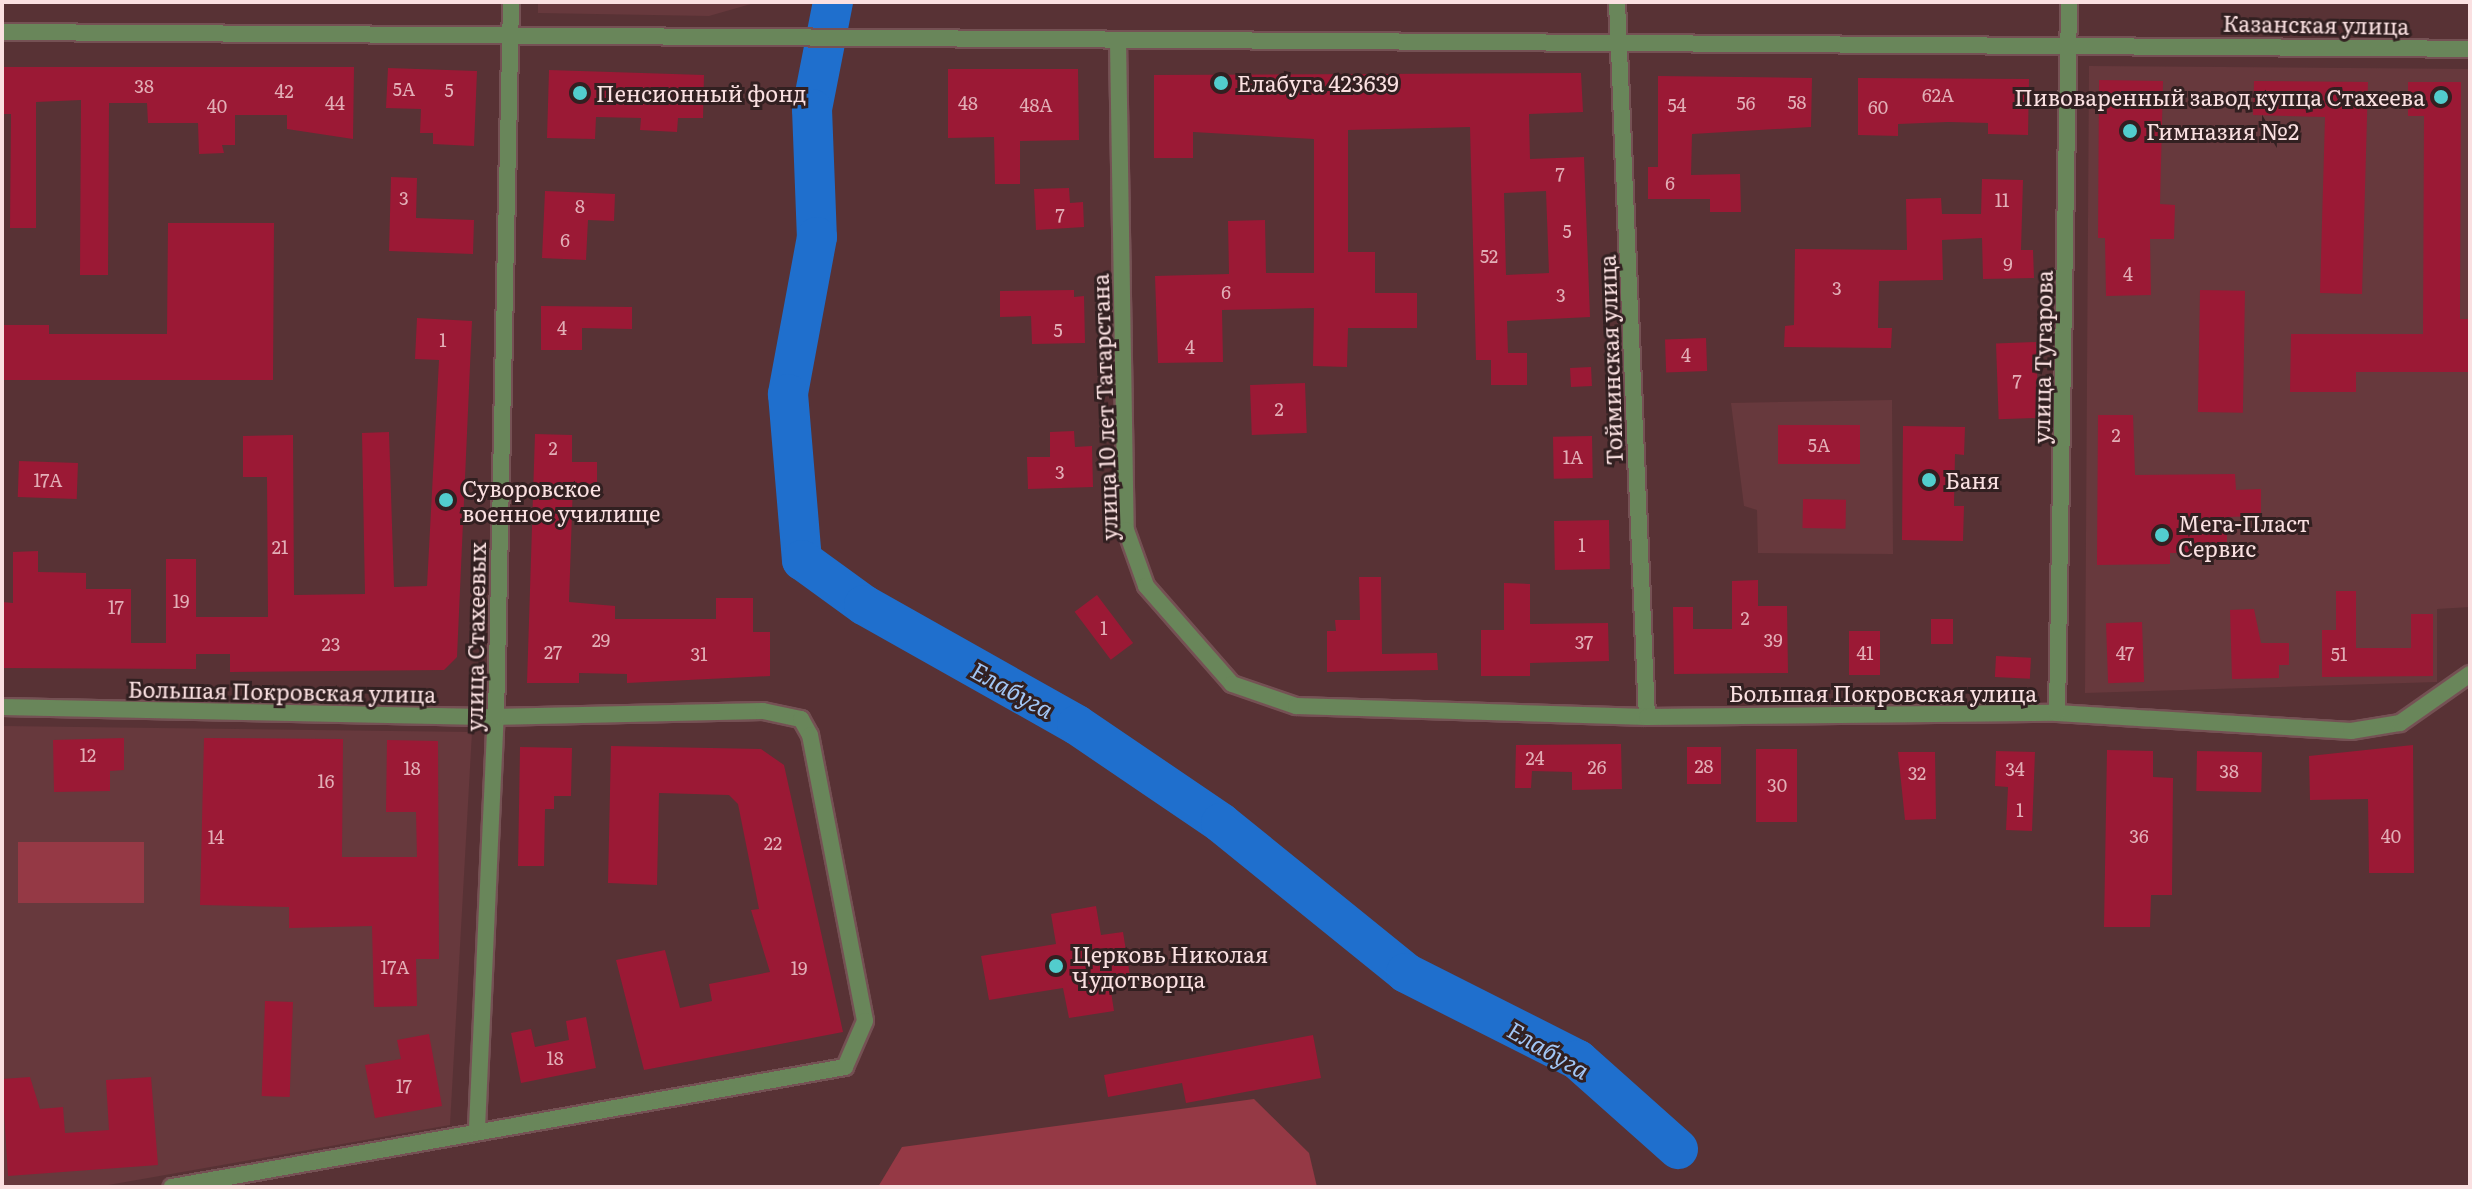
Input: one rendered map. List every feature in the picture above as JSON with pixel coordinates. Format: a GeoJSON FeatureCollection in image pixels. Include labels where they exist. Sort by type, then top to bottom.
{"type":"FeatureCollection","features":[{"type":"Feature","properties":{"kind":"street","name":"улица Стахеевых"},"geometry":{"type":"LineString","coordinates":[[477,1128],[496,717],[511,2]]}},
{"type":"Feature","properties":{"kind":"street","name":"Тойминская улица"},"geometry":{"type":"LineString","coordinates":[[1617,2],[1647,717]]}},
{"type":"Feature","properties":{"kind":"street","name":"улица Тугарова"},"geometry":{"type":"LineString","coordinates":[[2057,713],[2069,2]]}},
{"type":"Feature","properties":{"kind":"street","name":"Казанская улица"},"geometry":{"type":"LineString","coordinates":[[2,32],[510,33],[888,40],[2069,41],[2470,49]]}},
{"type":"Feature","properties":{"kind":"street","name":"улица 10 лет Татарстана"},"geometry":{"type":"LineString","coordinates":[[1118,40],[1131,554],[1173,624],[1214,669],[1232,684],[1281,701]]}},
{"type":"Feature","properties":{"kind":"street","name":"Большая Покровская улица"},"geometry":{"type":"LineString","coordinates":[[1281,701],[1647,717],[2057,713],[2351,731],[2400,723],[2470,674]]}},
{"type":"Feature","properties":{"kind":"street","name":"Большая Покровская улица"},"geometry":{"type":"LineString","coordinates":[[2,707],[496,717],[763,711],[801,719],[810,735],[865,1021],[845,1067],[477,1128]]}},
{"type":"Feature","properties":{"kind":"street"},"geometry":{"type":"LineString","coordinates":[[172,1187],[477,1128]]}},
{"type":"Feature","properties":{"kind":"shaded area"},"geometry":{"type":"Polygon","coordinates":[[[538,2],[758,2],[709,16],[538,13],[538,2]]]}},
{"type":"Feature","properties":{"kind":"shaded area"},"geometry":{"type":"Polygon","coordinates":[[[2089,66],[2470,69],[2470,607],[2437,609],[2437,682],[2085,693],[2089,66]]]}},
{"type":"Feature","properties":{"kind":"shaded area"},"geometry":{"type":"Polygon","coordinates":[[[1892,400],[1893,554],[1758,553],[1757,510],[1744,506],[1731,403],[1892,400]]]}},
{"type":"Feature","properties":{"kind":"shaded area"},"geometry":{"type":"Polygon","coordinates":[[[2,726],[472,732],[450,1125],[97,1187],[3,1187],[2,726]]]}},
{"type":"Feature","properties":{"kind":"shaded area"},"geometry":{"type":"Polygon","coordinates":[[[18,842],[144,842],[144,903],[18,903],[18,842]]]}},
{"type":"Feature","properties":{"kind":"shaded area"},"geometry":{"type":"Polygon","coordinates":[[[1254,1099],[1309,1153],[1317,1187],[878,1187],[902,1147],[1254,1099]]]}},
{"type":"Feature","properties":{"kind":"building"},"geometry":{"type":"Polygon","coordinates":[[[2,67],[354,67],[353,139],[287,129],[287,115],[235,115],[235,145],[222,145],[224,153],[199,154],[198,123],[148,123],[147,103],[109,103],[108,275],[80,275],[81,100],[36,102],[36,228],[10,228],[11,114],[2,114],[2,67]]]}},
{"type":"Feature","properties":{"kind":"building"},"geometry":{"type":"Polygon","coordinates":[[[388,68],[477,71],[474,146],[433,144],[433,133],[420,133],[421,109],[386,108],[388,68]]]}},
{"type":"Feature","properties":{"kind":"building"},"geometry":{"type":"Polygon","coordinates":[[[948,69],[1078,69],[1079,140],[1020,141],[1020,184],[995,184],[994,137],[948,138],[948,69]]]}},
{"type":"Feature","properties":{"kind":"building"},"geometry":{"type":"Polygon","coordinates":[[[549,70],[704,75],[703,118],[678,118],[677,132],[640,130],[641,118],[596,117],[595,139],[547,138],[549,70]]]}},
{"type":"Feature","properties":{"kind":"building"},"geometry":{"type":"Polygon","coordinates":[[[1581,73],[1583,112],[1529,114],[1530,159],[1584,157],[1590,317],[1507,321],[1508,353],[1527,353],[1527,385],[1491,385],[1491,360],[1476,360],[1470,127],[1348,130],[1348,252],[1375,252],[1375,293],[1417,293],[1417,328],[1348,328],[1347,367],[1313,366],[1314,308],[1222,310],[1223,362],[1158,363],[1155,276],[1229,274],[1228,221],[1265,220],[1266,273],[1314,273],[1314,139],[1193,132],[1193,158],[1154,158],[1154,75],[1581,73]],[[1546,191],[1504,193],[1506,275],[1549,273],[1546,191]]]}},
{"type":"Feature","properties":{"kind":"building"},"geometry":{"type":"Polygon","coordinates":[[[1658,76],[1812,78],[1811,127],[1692,134],[1691,175],[1740,174],[1741,212],[1710,212],[1710,199],[1648,199],[1648,167],[1658,167],[1658,76]]]}},
{"type":"Feature","properties":{"kind":"building"},"geometry":{"type":"Polygon","coordinates":[[[1858,78],[2029,79],[2028,135],[1988,134],[1988,123],[1948,122],[1898,124],[1898,136],[1858,135],[1858,78]]]}},
{"type":"Feature","properties":{"kind":"building"},"geometry":{"type":"Polygon","coordinates":[[[2099,80],[2163,81],[2160,204],[2175,205],[2174,239],[2150,239],[2151,295],[2106,296],[2105,238],[2098,238],[2099,80]]]}},
{"type":"Feature","properties":{"kind":"building"},"geometry":{"type":"Polygon","coordinates":[[[2254,81],[2368,82],[2362,294],[2320,293],[2325,117],[2253,115],[2254,81]]]}},
{"type":"Feature","properties":{"kind":"building"},"geometry":{"type":"Polygon","coordinates":[[[2408,82],[2461,82],[2460,319],[2470,319],[2470,372],[2356,372],[2356,392],[2290,392],[2291,334],[2423,334],[2424,116],[2408,116],[2408,82]]]}},
{"type":"Feature","properties":{"kind":"building"},"geometry":{"type":"Polygon","coordinates":[[[391,177],[417,178],[416,218],[474,220],[473,254],[389,251],[391,177]]]}},
{"type":"Feature","properties":{"kind":"building"},"geometry":{"type":"Polygon","coordinates":[[[1982,179],[2023,180],[2021,250],[2033,250],[2034,278],[1983,279],[1982,238],[1942,240],[1943,280],[1879,281],[1878,328],[1892,328],[1891,348],[1784,347],[1785,326],[1794,325],[1795,249],[1907,250],[1906,199],[1941,198],[1942,214],[1981,214],[1982,179]]]}},
{"type":"Feature","properties":{"kind":"building"},"geometry":{"type":"Polygon","coordinates":[[[1069,188],[1070,203],[1083,202],[1084,227],[1036,230],[1034,189],[1069,188]]]}},
{"type":"Feature","properties":{"kind":"building"},"geometry":{"type":"Polygon","coordinates":[[[545,191],[615,194],[614,221],[588,220],[586,260],[542,258],[545,191]]]}},
{"type":"Feature","properties":{"kind":"building"},"geometry":{"type":"Polygon","coordinates":[[[168,223],[274,223],[273,380],[2,380],[2,325],[49,325],[49,334],[167,334],[168,223]]]}},
{"type":"Feature","properties":{"kind":"building"},"geometry":{"type":"Polygon","coordinates":[[[1074,290],[1074,297],[1084,296],[1085,343],[1032,344],[1031,316],[1000,317],[1000,291],[1074,290]]]}},
{"type":"Feature","properties":{"kind":"building"},"geometry":{"type":"Polygon","coordinates":[[[2200,290],[2245,291],[2243,413],[2198,412],[2200,290]]]}},
{"type":"Feature","properties":{"kind":"building"},"geometry":{"type":"Polygon","coordinates":[[[541,306],[632,307],[632,329],[582,328],[582,350],[541,350],[541,306]]]}},
{"type":"Feature","properties":{"kind":"building"},"geometry":{"type":"Polygon","coordinates":[[[417,318],[472,321],[457,657],[444,670],[230,672],[230,654],[196,654],[196,669],[2,668],[2,602],[13,603],[13,552],[38,551],[38,572],[86,573],[86,589],[131,589],[131,643],[166,643],[166,559],[196,559],[196,617],[268,617],[267,477],[243,477],[243,436],[293,435],[294,595],[365,594],[362,433],[389,432],[394,587],[427,586],[439,360],[415,359],[417,318]]]}},
{"type":"Feature","properties":{"kind":"building"},"geometry":{"type":"Polygon","coordinates":[[[1706,338],[1707,371],[1666,372],[1665,339],[1706,338]]]}},
{"type":"Feature","properties":{"kind":"building"},"geometry":{"type":"Polygon","coordinates":[[[2036,342],[2039,418],[1999,419],[1996,343],[2036,342]]]}},
{"type":"Feature","properties":{"kind":"building"},"geometry":{"type":"Polygon","coordinates":[[[1591,367],[1592,386],[1571,387],[1570,368],[1591,367]]]}},
{"type":"Feature","properties":{"kind":"building"},"geometry":{"type":"Polygon","coordinates":[[[1305,383],[1307,433],[1252,435],[1250,385],[1305,383]]]}},
{"type":"Feature","properties":{"kind":"building","name":"Мега-Пласт Сервис"},"geometry":{"type":"Polygon","coordinates":[[[2098,415],[2133,415],[2135,475],[2235,474],[2236,490],[2261,489],[2261,516],[2227,517],[2227,553],[2170,553],[2170,564],[2097,565],[2098,415]]]}},
{"type":"Feature","properties":{"kind":"building"},"geometry":{"type":"Polygon","coordinates":[[[1778,425],[1860,425],[1860,464],[1778,464],[1778,425]]]}},
{"type":"Feature","properties":{"kind":"building","name":"Баня"},"geometry":{"type":"Polygon","coordinates":[[[1903,426],[1965,427],[1964,455],[1955,454],[1954,506],[1964,506],[1963,541],[1902,540],[1903,426]]]}},
{"type":"Feature","properties":{"kind":"building"},"geometry":{"type":"Polygon","coordinates":[[[1074,431],[1075,447],[1092,446],[1093,487],[1028,489],[1027,457],[1050,457],[1050,432],[1074,431]]]}},
{"type":"Feature","properties":{"kind":"building"},"geometry":{"type":"Polygon","coordinates":[[[535,434],[572,435],[572,462],[597,462],[597,484],[573,483],[569,602],[615,606],[615,619],[716,619],[716,598],[753,598],[753,632],[770,632],[770,676],[627,683],[627,674],[579,673],[579,683],[527,683],[535,434]]]}},
{"type":"Feature","properties":{"kind":"building"},"geometry":{"type":"Polygon","coordinates":[[[1592,436],[1593,478],[1554,479],[1553,437],[1592,436]]]}},
{"type":"Feature","properties":{"kind":"building"},"geometry":{"type":"Polygon","coordinates":[[[19,461],[78,463],[77,499],[18,497],[19,461]]]}},
{"type":"Feature","properties":{"kind":"building"},"geometry":{"type":"Polygon","coordinates":[[[1803,499],[1846,500],[1845,529],[1802,528],[1803,499]]]}},
{"type":"Feature","properties":{"kind":"building"},"geometry":{"type":"Polygon","coordinates":[[[1609,520],[1610,569],[1555,570],[1554,521],[1609,520]]]}},
{"type":"Feature","properties":{"kind":"building"},"geometry":{"type":"Polygon","coordinates":[[[1359,577],[1381,577],[1382,654],[1437,653],[1438,670],[1327,672],[1327,631],[1336,631],[1335,620],[1360,620],[1359,577]]]}},
{"type":"Feature","properties":{"kind":"building"},"geometry":{"type":"Polygon","coordinates":[[[1758,580],[1758,606],[1787,606],[1788,673],[1674,674],[1673,607],[1693,607],[1693,629],[1732,629],[1732,581],[1758,580]]]}},
{"type":"Feature","properties":{"kind":"building"},"geometry":{"type":"Polygon","coordinates":[[[1504,583],[1530,584],[1530,624],[1608,623],[1609,661],[1530,663],[1530,676],[1481,676],[1481,630],[1504,630],[1504,583]]]}},
{"type":"Feature","properties":{"kind":"building"},"geometry":{"type":"Polygon","coordinates":[[[2336,591],[2356,591],[2356,648],[2411,648],[2411,614],[2433,614],[2433,676],[2322,677],[2322,630],[2336,630],[2336,591]]]}},
{"type":"Feature","properties":{"kind":"building"},"geometry":{"type":"Polygon","coordinates":[[[1097,595],[1133,643],[1111,660],[1075,612],[1097,595]]]}},
{"type":"Feature","properties":{"kind":"building"},"geometry":{"type":"Polygon","coordinates":[[[2254,609],[2261,643],[2289,643],[2289,665],[2279,665],[2279,678],[2232,679],[2230,610],[2254,609]]]}},
{"type":"Feature","properties":{"kind":"building"},"geometry":{"type":"Polygon","coordinates":[[[1931,619],[1953,619],[1953,644],[1931,644],[1931,619]]]}},
{"type":"Feature","properties":{"kind":"building"},"geometry":{"type":"Polygon","coordinates":[[[2142,622],[2144,682],[2108,683],[2106,623],[2142,622]]]}},
{"type":"Feature","properties":{"kind":"building"},"geometry":{"type":"Polygon","coordinates":[[[1849,631],[1880,631],[1880,675],[1849,675],[1849,631]]]}},
{"type":"Feature","properties":{"kind":"building"},"geometry":{"type":"Polygon","coordinates":[[[1996,656],[2031,658],[2030,679],[1995,677],[1996,656]]]}},
{"type":"Feature","properties":{"kind":"building"},"geometry":{"type":"Polygon","coordinates":[[[124,738],[124,770],[110,771],[110,791],[54,792],[53,740],[124,738]]]}},
{"type":"Feature","properties":{"kind":"building"},"geometry":{"type":"Polygon","coordinates":[[[204,738],[343,739],[342,857],[417,857],[416,812],[386,812],[387,740],[438,741],[439,959],[416,959],[417,1006],[374,1007],[372,926],[289,928],[289,907],[200,905],[204,738]]]}},
{"type":"Feature","properties":{"kind":"building"},"geometry":{"type":"Polygon","coordinates":[[[1621,744],[1622,789],[1572,790],[1572,772],[1532,771],[1531,788],[1515,788],[1516,745],[1621,744]]]}},
{"type":"Feature","properties":{"kind":"building"},"geometry":{"type":"Polygon","coordinates":[[[2413,745],[2414,873],[2369,873],[2368,799],[2310,800],[2309,756],[2413,745]]]}},
{"type":"Feature","properties":{"kind":"building"},"geometry":{"type":"Polygon","coordinates":[[[611,746],[761,749],[784,765],[843,1032],[644,1070],[616,960],[665,950],[680,1008],[712,1001],[709,984],[770,972],[751,910],[759,909],[738,804],[729,795],[659,793],[657,885],[608,883],[611,746]]]}},
{"type":"Feature","properties":{"kind":"building"},"geometry":{"type":"Polygon","coordinates":[[[520,747],[572,748],[571,796],[554,796],[554,809],[545,809],[544,866],[518,866],[520,747]]]}},
{"type":"Feature","properties":{"kind":"building"},"geometry":{"type":"Polygon","coordinates":[[[1687,747],[1721,747],[1721,784],[1687,784],[1687,747]]]}},
{"type":"Feature","properties":{"kind":"building"},"geometry":{"type":"Polygon","coordinates":[[[1756,749],[1797,749],[1797,822],[1756,822],[1756,749]]]}},
{"type":"Feature","properties":{"kind":"building"},"geometry":{"type":"Polygon","coordinates":[[[2107,750],[2153,751],[2153,777],[2173,778],[2172,895],[2151,895],[2150,927],[2104,927],[2107,750]]]}},
{"type":"Feature","properties":{"kind":"building"},"geometry":{"type":"Polygon","coordinates":[[[1996,751],[2035,752],[2032,831],[2006,830],[2008,787],[1995,786],[1996,751]]]}},
{"type":"Feature","properties":{"kind":"building"},"geometry":{"type":"Polygon","coordinates":[[[2197,751],[2262,752],[2261,792],[2196,791],[2197,751]]]}},
{"type":"Feature","properties":{"kind":"building"},"geometry":{"type":"Polygon","coordinates":[[[1898,752],[1935,752],[1936,819],[1905,820],[1898,752]]]}},
{"type":"Feature","properties":{"kind":"building","name":"Церковь Николая Чудотворца"},"geometry":{"type":"Polygon","coordinates":[[[1096,906],[1101,935],[1123,932],[1130,976],[1109,979],[1114,1011],[1069,1018],[1063,988],[989,1000],[981,956],[1056,944],[1051,914],[1096,906]]]}},
{"type":"Feature","properties":{"kind":"building"},"geometry":{"type":"Polygon","coordinates":[[[265,1001],[293,1002],[290,1097],[262,1096],[265,1001]]]}},
{"type":"Feature","properties":{"kind":"building"},"geometry":{"type":"Polygon","coordinates":[[[586,1017],[596,1068],[521,1083],[511,1033],[531,1029],[535,1047],[569,1040],[566,1021],[586,1017]]]}},
{"type":"Feature","properties":{"kind":"building"},"geometry":{"type":"Polygon","coordinates":[[[429,1034],[442,1106],[375,1118],[365,1065],[401,1059],[397,1040],[429,1034]]]}},
{"type":"Feature","properties":{"kind":"building"},"geometry":{"type":"Polygon","coordinates":[[[1313,1035],[1321,1078],[1186,1103],[1182,1083],[1108,1097],[1104,1075],[1313,1035]]]}},
{"type":"Feature","properties":{"kind":"building"},"geometry":{"type":"Polygon","coordinates":[[[30,1077],[40,1109],[63,1107],[65,1133],[109,1130],[106,1080],[151,1077],[158,1165],[8,1176],[2,1079],[30,1077]]]}},
{"type":"Feature","properties":{"kind":"waterway","name":"Елабуга"},"geometry":{"type":"LineString","coordinates":[[833,2],[812,109],[817,237],[788,394],[802,560],[864,605],[1077,725],[1221,823],[1406,973],[1578,1060],[1678,1149]]}},
{"type":"Feature","properties":{"kind":"place","name":"Елабуга 423639"},"geometry":{"type":"Point","coordinates":[1221,83]}},
{"type":"Feature","properties":{"kind":"place","name":"Пенсионный фонд"},"geometry":{"type":"Point","coordinates":[580,93]}},
{"type":"Feature","properties":{"kind":"place","name":"Пивоваренный завод купца Стахеева"},"geometry":{"type":"Point","coordinates":[2441,97]}},
{"type":"Feature","properties":{"kind":"place","name":"Гимназия №2"},"geometry":{"type":"Point","coordinates":[2130,131]}},
{"type":"Feature","properties":{"kind":"place","name":"Баня"},"geometry":{"type":"Point","coordinates":[1929,480]}},
{"type":"Feature","properties":{"kind":"place","name":"Суворовское военное училище"},"geometry":{"type":"Point","coordinates":[446,500]}},
{"type":"Feature","properties":{"kind":"place","name":"Мега-Пласт Сервис"},"geometry":{"type":"Point","coordinates":[2162,535]}},
{"type":"Feature","properties":{"kind":"place","name":"Церковь Николая Чудотворца"},"geometry":{"type":"Point","coordinates":[1056,966]}}]}
